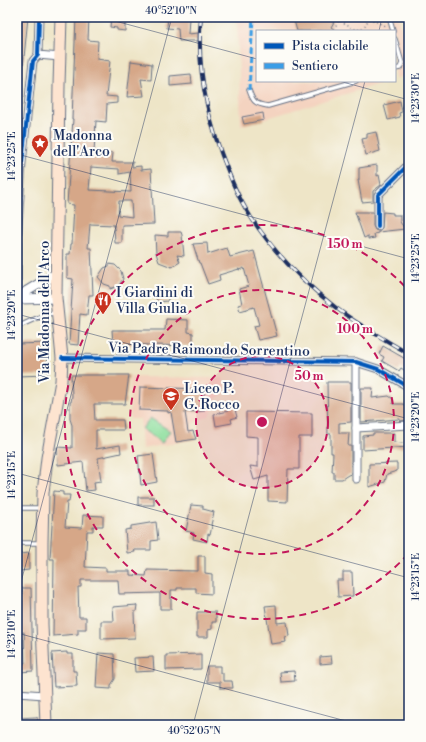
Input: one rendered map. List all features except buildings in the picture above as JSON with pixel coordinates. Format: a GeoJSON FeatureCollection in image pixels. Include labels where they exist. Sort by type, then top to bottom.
{"type":"FeatureCollection","features":[{"type":"Feature","properties":{"kind":"main road","name":"Via Madonna dell'Arco"},"geometry":{"type":"LineString","coordinates":[[46,725],[44,695],[43,508],[47,458],[61,381],[62,358],[56,298],[61,17]]}},
{"type":"Feature","properties":{"kind":"street"},"geometry":{"type":"LineString","coordinates":[[18,298],[17,242],[22,135],[33,61],[38,55],[39,17]]}},
{"type":"Feature","properties":{"kind":"street"},"geometry":{"type":"LineString","coordinates":[[38,55],[60,57]]}},
{"type":"Feature","properties":{"kind":"street"},"geometry":{"type":"LineString","coordinates":[[378,226],[378,194],[409,164]]}},
{"type":"Feature","properties":{"kind":"street"},"geometry":{"type":"LineString","coordinates":[[18,298],[57,273]]}},
{"type":"Feature","properties":{"kind":"street"},"geometry":{"type":"LineString","coordinates":[[18,298],[56,298]]}},
{"type":"Feature","properties":{"kind":"street","name":"Via Padre Raimondo Sorrentino"},"geometry":{"type":"LineString","coordinates":[[62,358],[356,362],[378,369],[409,387]]}},
{"type":"Feature","properties":{"kind":"street"},"geometry":{"type":"LineString","coordinates":[[356,362],[356,479]]}},
{"type":"Feature","properties":{"kind":"street"},"geometry":{"type":"LineString","coordinates":[[356,428],[409,425]]}},
{"type":"Feature","properties":{"kind":"street"},"geometry":{"type":"LineString","coordinates":[[19,693],[44,695]]}},
{"type":"Feature","properties":{"kind":"lane"},"geometry":{"type":"LineString","coordinates":[[389,17],[393,30]]}},
{"type":"Feature","properties":{"kind":"lane"},"geometry":{"type":"LineString","coordinates":[[396,42],[402,63],[400,68],[396,69]]}},
{"type":"Feature","properties":{"kind":"lane"},"geometry":{"type":"LineString","coordinates":[[249,90],[252,100],[259,105],[268,106],[352,82]]}},
{"type":"Feature","properties":{"kind":"lane"},"geometry":{"type":"LineString","coordinates":[[17,129],[22,135]]}},
{"type":"Feature","properties":{"kind":"lane"},"geometry":{"type":"LineString","coordinates":[[17,327],[46,314],[58,313]]}},
{"type":"Feature","properties":{"kind":"lane"},"geometry":{"type":"LineString","coordinates":[[17,508],[43,508]]}},
{"type":"Feature","properties":{"kind":"lane"},"geometry":{"type":"LineString","coordinates":[[17,543],[42,543]]}},
{"type":"Feature","properties":{"kind":"lane"},"geometry":{"type":"LineString","coordinates":[[17,708],[19,693]]}},
{"type":"Feature","properties":{"kind":"path"},"geometry":{"type":"LineString","coordinates":[[334,29],[339,20],[358,30],[364,27],[369,18],[391,30]]}},
{"type":"Feature","properties":{"kind":"shaded area"},"geometry":{"type":"Polygon","coordinates":[[[237,17],[399,17],[409,70],[401,77],[396,79],[396,30],[256,30],[256,82],[385,82],[241,126],[237,17]]]}},
{"type":"Feature","properties":{"kind":"shaded area","name":"Liceo P. G. Rocco"},"geometry":{"type":"Polygon","coordinates":[[[130,377],[223,378],[224,385],[222,395],[215,399],[216,406],[209,416],[192,424],[196,439],[142,449],[140,419],[130,419],[130,377]]]}},
{"type":"Feature","properties":{"kind":"green space"},"geometry":{"type":"Polygon","coordinates":[[[150,418],[170,431],[162,443],[142,429],[150,418]]]}},
{"type":"Feature","properties":{"kind":"railway"},"geometry":{"type":"LineString","coordinates":[[201,17],[200,56],[209,114],[230,177],[248,213],[280,255],[312,288],[353,320],[409,354]]}},
{"type":"Feature","properties":{"kind":"marked path"},"geometry":{"type":"LineString","coordinates":[[249,90],[253,17]]}},
{"type":"Feature","properties":{"kind":"cycle path"},"geometry":{"type":"LineString","coordinates":[[17,296],[17,242],[22,163],[33,61],[38,55],[39,17]]}},
{"type":"Feature","properties":{"kind":"cycle path"},"geometry":{"type":"LineString","coordinates":[[378,226],[378,195],[409,164]]}},
{"type":"Feature","properties":{"kind":"cycle path"},"geometry":{"type":"LineString","coordinates":[[62,358],[356,362],[378,369],[409,387]]}},
{"type":"Feature","properties":{"kind":"place","name":"Madonna dell'Arco"},"geometry":{"type":"Point","coordinates":[40,158]}},
{"type":"Feature","properties":{"kind":"place","name":"I Giardini di Villa Giulia"},"geometry":{"type":"Point","coordinates":[103,315]}},
{"type":"Feature","properties":{"kind":"place","name":"Liceo P. G. Rocco"},"geometry":{"type":"Point","coordinates":[171,411]}}]}
